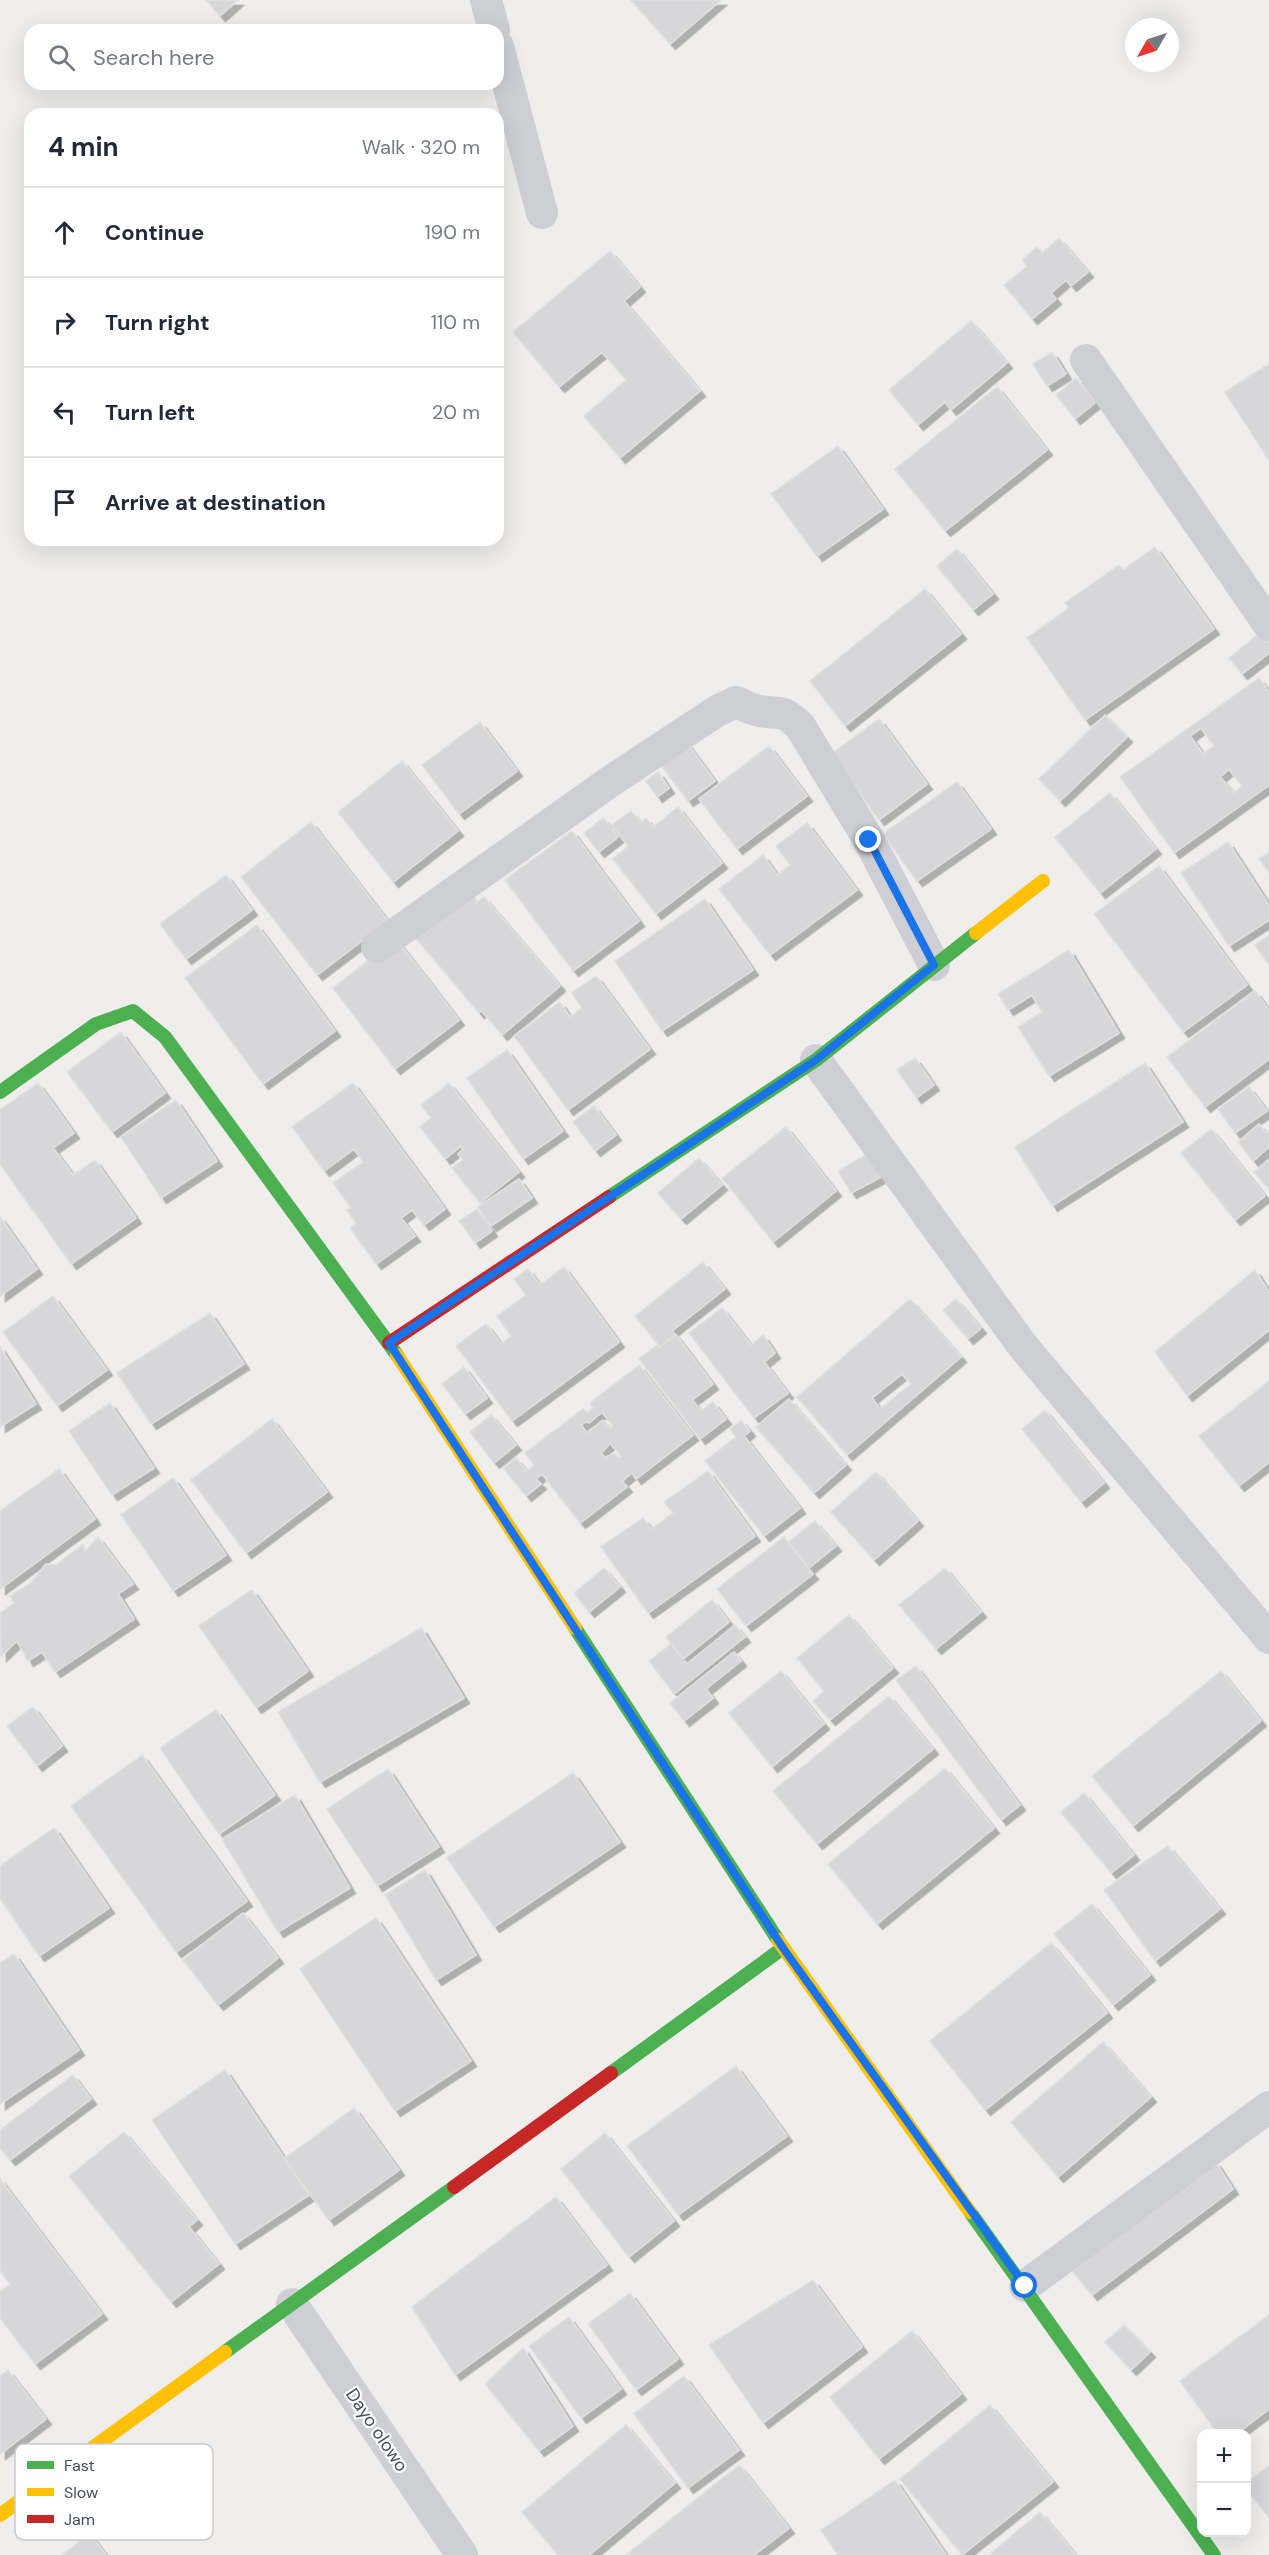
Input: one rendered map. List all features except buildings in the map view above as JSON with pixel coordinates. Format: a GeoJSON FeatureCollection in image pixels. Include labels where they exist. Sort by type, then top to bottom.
{"type":"FeatureCollection","features":[{"type":"Feature","properties":{"kind":"street"},"geometry":{"type":"LineString","coordinates":[[486,0],[492,24]]}},
{"type":"Feature","properties":{"kind":"street"},"geometry":{"type":"LineString","coordinates":[[504,69],[542,213]]}},
{"type":"Feature","properties":{"kind":"street"},"geometry":{"type":"LineString","coordinates":[[1086,360],[1269,625]]}},
{"type":"Feature","properties":{"kind":"street"},"geometry":{"type":"LineString","coordinates":[[377,947],[611,781],[717,711],[736,702],[759,711],[776,711],[787,715],[800,726],[869,840],[934,965]]}},
{"type":"Feature","properties":{"kind":"street"},"geometry":{"type":"LineString","coordinates":[[389,1343],[816,1060],[1043,881]]}},
{"type":"Feature","properties":{"kind":"street"},"geometry":{"type":"LineString","coordinates":[[0,1092],[96,1024],[133,1011],[165,1037],[389,1343],[783,1948],[1214,2555]]}},
{"type":"Feature","properties":{"kind":"street"},"geometry":{"type":"LineString","coordinates":[[816,1060],[1022,1345],[1269,1638]]}},
{"type":"Feature","properties":{"kind":"street"},"geometry":{"type":"LineString","coordinates":[[98,2444],[783,1948]]}},
{"type":"Feature","properties":{"kind":"street"},"geometry":{"type":"LineString","coordinates":[[1025,2286],[1269,2107]]}},
{"type":"Feature","properties":{"kind":"street","name":"Dayo olowo"},"geometry":{"type":"LineString","coordinates":[[292,2304],[462,2555]]}},
{"type":"Feature","properties":{"kind":"street"},"geometry":{"type":"LineString","coordinates":[[0,2515],[15,2504]]}},
{"type":"Feature","properties":{"kind":"traffic: fast"},"geometry":{"type":"LineString","coordinates":[[609,1197],[816,1060],[976,933]]}},
{"type":"Feature","properties":{"kind":"traffic: fast"},"geometry":{"type":"LineString","coordinates":[[0,1092],[96,1024],[133,1011],[165,1037],[397,1355]]}},
{"type":"Feature","properties":{"kind":"traffic: fast"},"geometry":{"type":"LineString","coordinates":[[575,1628],[778,1940]]}},
{"type":"Feature","properties":{"kind":"traffic: fast"},"geometry":{"type":"LineString","coordinates":[[611,2073],[783,1948]]}},
{"type":"Feature","properties":{"kind":"traffic: fast"},"geometry":{"type":"LineString","coordinates":[[225,2352],[454,2187]]}},
{"type":"Feature","properties":{"kind":"traffic: fast"},"geometry":{"type":"LineString","coordinates":[[970,2212],[1214,2555]]}},
{"type":"Feature","properties":{"kind":"traffic: slow"},"geometry":{"type":"LineString","coordinates":[[976,933],[1043,881]]}},
{"type":"Feature","properties":{"kind":"traffic: slow"},"geometry":{"type":"LineString","coordinates":[[397,1355],[575,1628]]}},
{"type":"Feature","properties":{"kind":"traffic: slow"},"geometry":{"type":"LineString","coordinates":[[778,1940],[970,2212]]}},
{"type":"Feature","properties":{"kind":"traffic: slow"},"geometry":{"type":"LineString","coordinates":[[98,2444],[225,2352]]}},
{"type":"Feature","properties":{"kind":"traffic: slow"},"geometry":{"type":"LineString","coordinates":[[0,2515],[15,2504]]}},
{"type":"Feature","properties":{"kind":"traffic: jam"},"geometry":{"type":"LineString","coordinates":[[389,1343],[609,1197]]}},
{"type":"Feature","properties":{"kind":"traffic: jam"},"geometry":{"type":"LineString","coordinates":[[454,2187],[611,2073]]}},
{"type":"Feature","properties":{"kind":"route"},"geometry":{"type":"LineString","coordinates":[[869,840],[934,965],[816,1060],[389,1343],[783,1948],[1025,2286]]}}]}
